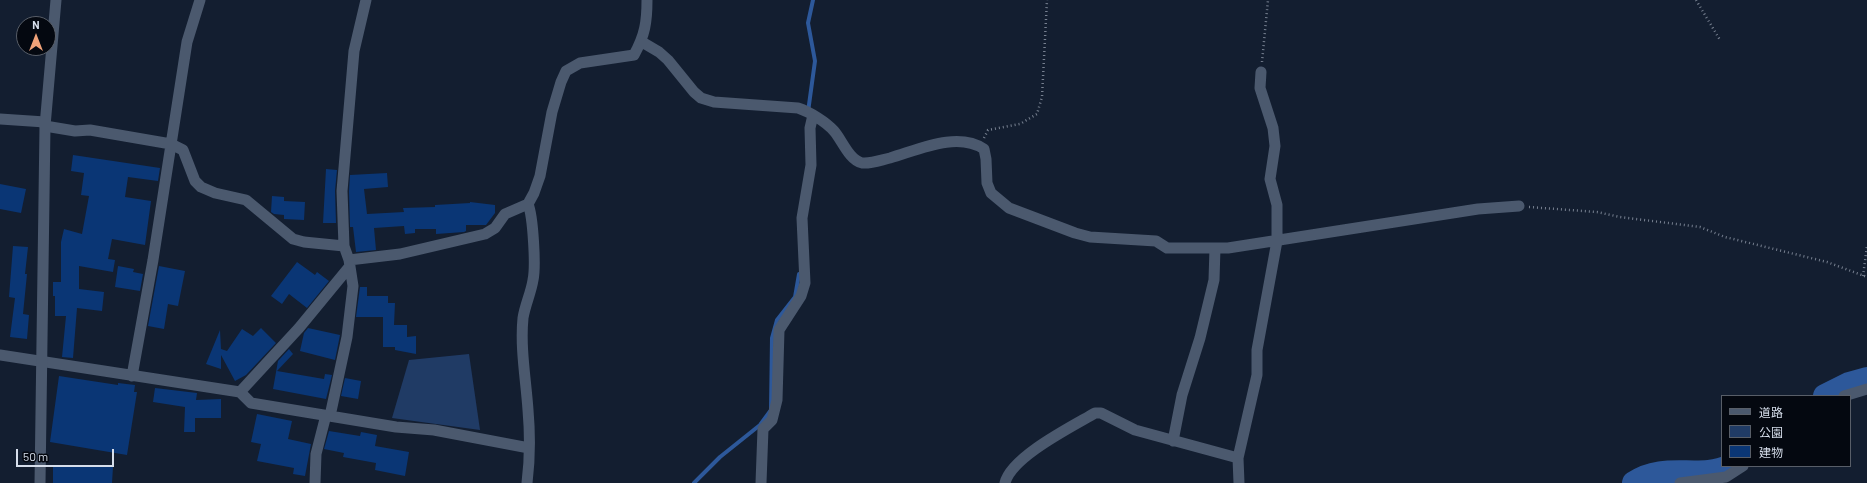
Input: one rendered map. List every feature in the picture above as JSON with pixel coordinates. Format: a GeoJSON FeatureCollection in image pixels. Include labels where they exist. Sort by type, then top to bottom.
{"type":"FeatureCollection","features":[{"type":"Feature","properties":{"kind":"street"},"geometry":{"type":"LineString","coordinates":[[40,483],[45,124],[56,0]]}},
{"type":"Feature","properties":{"kind":"street"},"geometry":{"type":"LineString","coordinates":[[132,376],[153,260],[187,42],[200,0]]}},
{"type":"Feature","properties":{"kind":"street"},"geometry":{"type":"LineString","coordinates":[[315,483],[316,454],[328,415],[347,337],[353,286],[344,246],[342,191],[354,51],[366,0]]}},
{"type":"Feature","properties":{"kind":"street"},"geometry":{"type":"LineString","coordinates":[[240,392],[300,328],[349,263],[400,254],[485,234],[495,228],[505,214],[528,204],[540,176],[552,112],[566,71],[580,63],[634,56],[642,42],[647,23],[647,0]]}},
{"type":"Feature","properties":{"kind":"street"},"geometry":{"type":"LineString","coordinates":[[642,42],[659,52],[668,60],[694,92],[701,98],[714,102],[798,108],[810,113],[834,130],[853,158],[862,163],[874,162],[944,143],[976,143],[984,149],[987,182],[991,193],[1009,208],[1075,233],[1090,237],[1156,241],[1167,248],[1228,248],[1478,209],[1520,206]]}},
{"type":"Feature","properties":{"kind":"street"},"geometry":{"type":"LineString","coordinates":[[1239,483],[1238,458],[1257,375],[1257,350],[1277,241],[1277,205],[1270,180],[1274,140],[1273,128],[1260,88],[1260,72]]}},
{"type":"Feature","properties":{"kind":"street"},"geometry":{"type":"LineString","coordinates":[[760,483],[763,429],[772,420],[777,400],[779,330],[801,296],[805,283],[802,218],[811,165],[810,113]]}},
{"type":"Feature","properties":{"kind":"street"},"geometry":{"type":"LineString","coordinates":[[0,118],[45,124],[75,131],[90,130],[179,146],[183,150],[195,180],[201,187],[215,193],[246,200],[293,239],[304,242],[344,246]]}},
{"type":"Feature","properties":{"kind":"street"},"geometry":{"type":"LineString","coordinates":[[527,483],[529,448],[528,412],[522,334],[523,316],[533,278],[532,223],[531,211],[528,204]]}},
{"type":"Feature","properties":{"kind":"street"},"geometry":{"type":"LineString","coordinates":[[1173,440],[1182,395],[1200,338],[1214,280],[1215,248]]}},
{"type":"Feature","properties":{"kind":"street"},"geometry":{"type":"LineString","coordinates":[[0,355],[41,363],[240,392],[251,403],[396,427],[434,430],[529,448]]}},
{"type":"Feature","properties":{"kind":"street"},"geometry":{"type":"LineString","coordinates":[[1847,395],[1867,389]]}},
{"type":"Feature","properties":{"kind":"street"},"geometry":{"type":"LineString","coordinates":[[1005,483],[1010,470],[1023,458],[1094,413],[1101,414],[1136,430],[1238,458]]}},
{"type":"Feature","properties":{"kind":"street"},"geometry":{"type":"LineString","coordinates":[[1680,483],[1726,477],[1742,467]]}},
{"type":"Feature","properties":{"kind":"path"},"geometry":{"type":"LineString","coordinates":[[979,146],[988,130],[1020,124],[1037,114],[1042,96],[1048,0]]}},
{"type":"Feature","properties":{"kind":"path"},"geometry":{"type":"LineString","coordinates":[[1260,72],[1268,0]]}},
{"type":"Feature","properties":{"kind":"path"},"geometry":{"type":"LineString","coordinates":[[1696,0],[1720,40]]}},
{"type":"Feature","properties":{"kind":"path"},"geometry":{"type":"LineString","coordinates":[[1520,206],[1597,212],[1620,217],[1700,227],[1725,237],[1827,262],[1867,277]]}},
{"type":"Feature","properties":{"kind":"path"},"geometry":{"type":"LineString","coordinates":[[1864,276],[1867,246]]}},
{"type":"Feature","properties":{"kind":"green space"},"geometry":{"type":"Polygon","coordinates":[[[469,354],[480,430],[392,418],[409,360],[469,354]]]}},
{"type":"Feature","properties":{"kind":"building"},"geometry":{"type":"Polygon","coordinates":[[[73,155],[160,168],[158,181],[128,177],[125,197],[151,201],[145,245],[112,239],[108,259],[115,260],[113,272],[79,266],[79,289],[104,292],[102,311],[77,308],[73,358],[62,357],[66,316],[55,316],[53,282],[61,282],[61,242],[64,229],[82,234],[89,196],[81,195],[84,173],[71,171],[73,155]]]}},
{"type":"Feature","properties":{"kind":"building"},"geometry":{"type":"Polygon","coordinates":[[[326,169],[337,170],[335,191],[336,223],[323,223],[326,169]]]}},
{"type":"Feature","properties":{"kind":"building"},"geometry":{"type":"Polygon","coordinates":[[[387,173],[388,187],[364,189],[367,214],[404,212],[403,208],[435,207],[435,205],[470,202],[495,205],[495,213],[486,225],[466,225],[466,231],[464,232],[436,234],[436,229],[415,229],[415,233],[405,234],[404,226],[374,228],[376,250],[356,252],[353,227],[350,227],[350,175],[387,173]]]}},
{"type":"Feature","properties":{"kind":"building"},"geometry":{"type":"Polygon","coordinates":[[[0,184],[26,189],[21,213],[0,209],[0,184]]]}},
{"type":"Feature","properties":{"kind":"building"},"geometry":{"type":"Polygon","coordinates":[[[272,196],[284,197],[284,201],[305,202],[304,220],[284,219],[284,215],[274,214],[271,212],[272,196]]]}},
{"type":"Feature","properties":{"kind":"building"},"geometry":{"type":"Polygon","coordinates":[[[13,246],[28,247],[23,314],[29,315],[27,339],[10,337],[15,298],[9,297],[13,246]]]}},
{"type":"Feature","properties":{"kind":"building"},"geometry":{"type":"Polygon","coordinates":[[[297,262],[315,275],[317,272],[329,281],[307,308],[289,294],[282,304],[271,296],[297,262]]]}},
{"type":"Feature","properties":{"kind":"building"},"geometry":{"type":"Polygon","coordinates":[[[118,266],[134,269],[133,272],[143,274],[140,291],[115,287],[118,266]]]}},
{"type":"Feature","properties":{"kind":"building"},"geometry":{"type":"Polygon","coordinates":[[[159,266],[185,271],[178,306],[168,304],[164,329],[148,326],[159,266]]]}},
{"type":"Feature","properties":{"kind":"building"},"geometry":{"type":"Polygon","coordinates":[[[360,287],[367,287],[367,296],[388,296],[388,303],[395,303],[394,325],[407,325],[407,337],[416,336],[416,354],[395,350],[395,347],[383,347],[383,317],[356,317],[360,287]]]}},
{"type":"Feature","properties":{"kind":"building"},"geometry":{"type":"Polygon","coordinates":[[[261,328],[276,343],[246,375],[235,381],[221,355],[221,369],[206,364],[220,330],[221,349],[227,351],[242,329],[253,336],[261,328]]]}},
{"type":"Feature","properties":{"kind":"building"},"geometry":{"type":"Polygon","coordinates":[[[308,328],[340,335],[335,360],[300,351],[304,333],[308,328]]]}},
{"type":"Feature","properties":{"kind":"building"},"geometry":{"type":"Polygon","coordinates":[[[289,349],[293,354],[277,371],[324,379],[325,374],[332,375],[326,399],[273,389],[278,361],[289,349]]]}},
{"type":"Feature","properties":{"kind":"building"},"geometry":{"type":"Polygon","coordinates":[[[59,376],[118,385],[118,383],[135,385],[134,392],[137,392],[127,455],[50,442],[59,376]]]}},
{"type":"Feature","properties":{"kind":"building"},"geometry":{"type":"Polygon","coordinates":[[[345,378],[361,381],[358,399],[341,396],[345,378]]]}},
{"type":"Feature","properties":{"kind":"building"},"geometry":{"type":"Polygon","coordinates":[[[155,388],[197,393],[196,400],[221,399],[221,418],[195,418],[195,432],[184,432],[185,407],[153,402],[155,388]]]}},
{"type":"Feature","properties":{"kind":"building"},"geometry":{"type":"Polygon","coordinates":[[[257,414],[292,421],[288,439],[311,444],[305,476],[293,474],[294,468],[257,461],[261,444],[251,442],[257,414]]]}},
{"type":"Feature","properties":{"kind":"building"},"geometry":{"type":"Polygon","coordinates":[[[329,431],[360,436],[361,432],[377,435],[375,446],[409,452],[405,476],[375,470],[376,463],[343,457],[344,453],[324,449],[329,431]]]}},
{"type":"Feature","properties":{"kind":"building"},"geometry":{"type":"Polygon","coordinates":[[[53,466],[113,467],[112,483],[53,483],[53,466]]]}},
{"type":"Feature","properties":{"kind":"waterway"},"geometry":{"type":"LineString","coordinates":[[808,112],[815,61],[808,23],[813,0]]}},
{"type":"Feature","properties":{"kind":"waterway"},"geometry":{"type":"LineString","coordinates":[[694,483],[720,457],[760,425],[771,410],[772,338],[777,320],[795,297],[799,274]]}},
{"type":"Feature","properties":{"kind":"waterway"},"geometry":{"type":"LineString","coordinates":[[1827,395],[1849,384],[1867,379]]}},
{"type":"Feature","properties":{"kind":"waterway"},"geometry":{"type":"LineString","coordinates":[[1634,483],[1646,477],[1658,474],[1670,472],[1707,472],[1727,467]]}}]}
